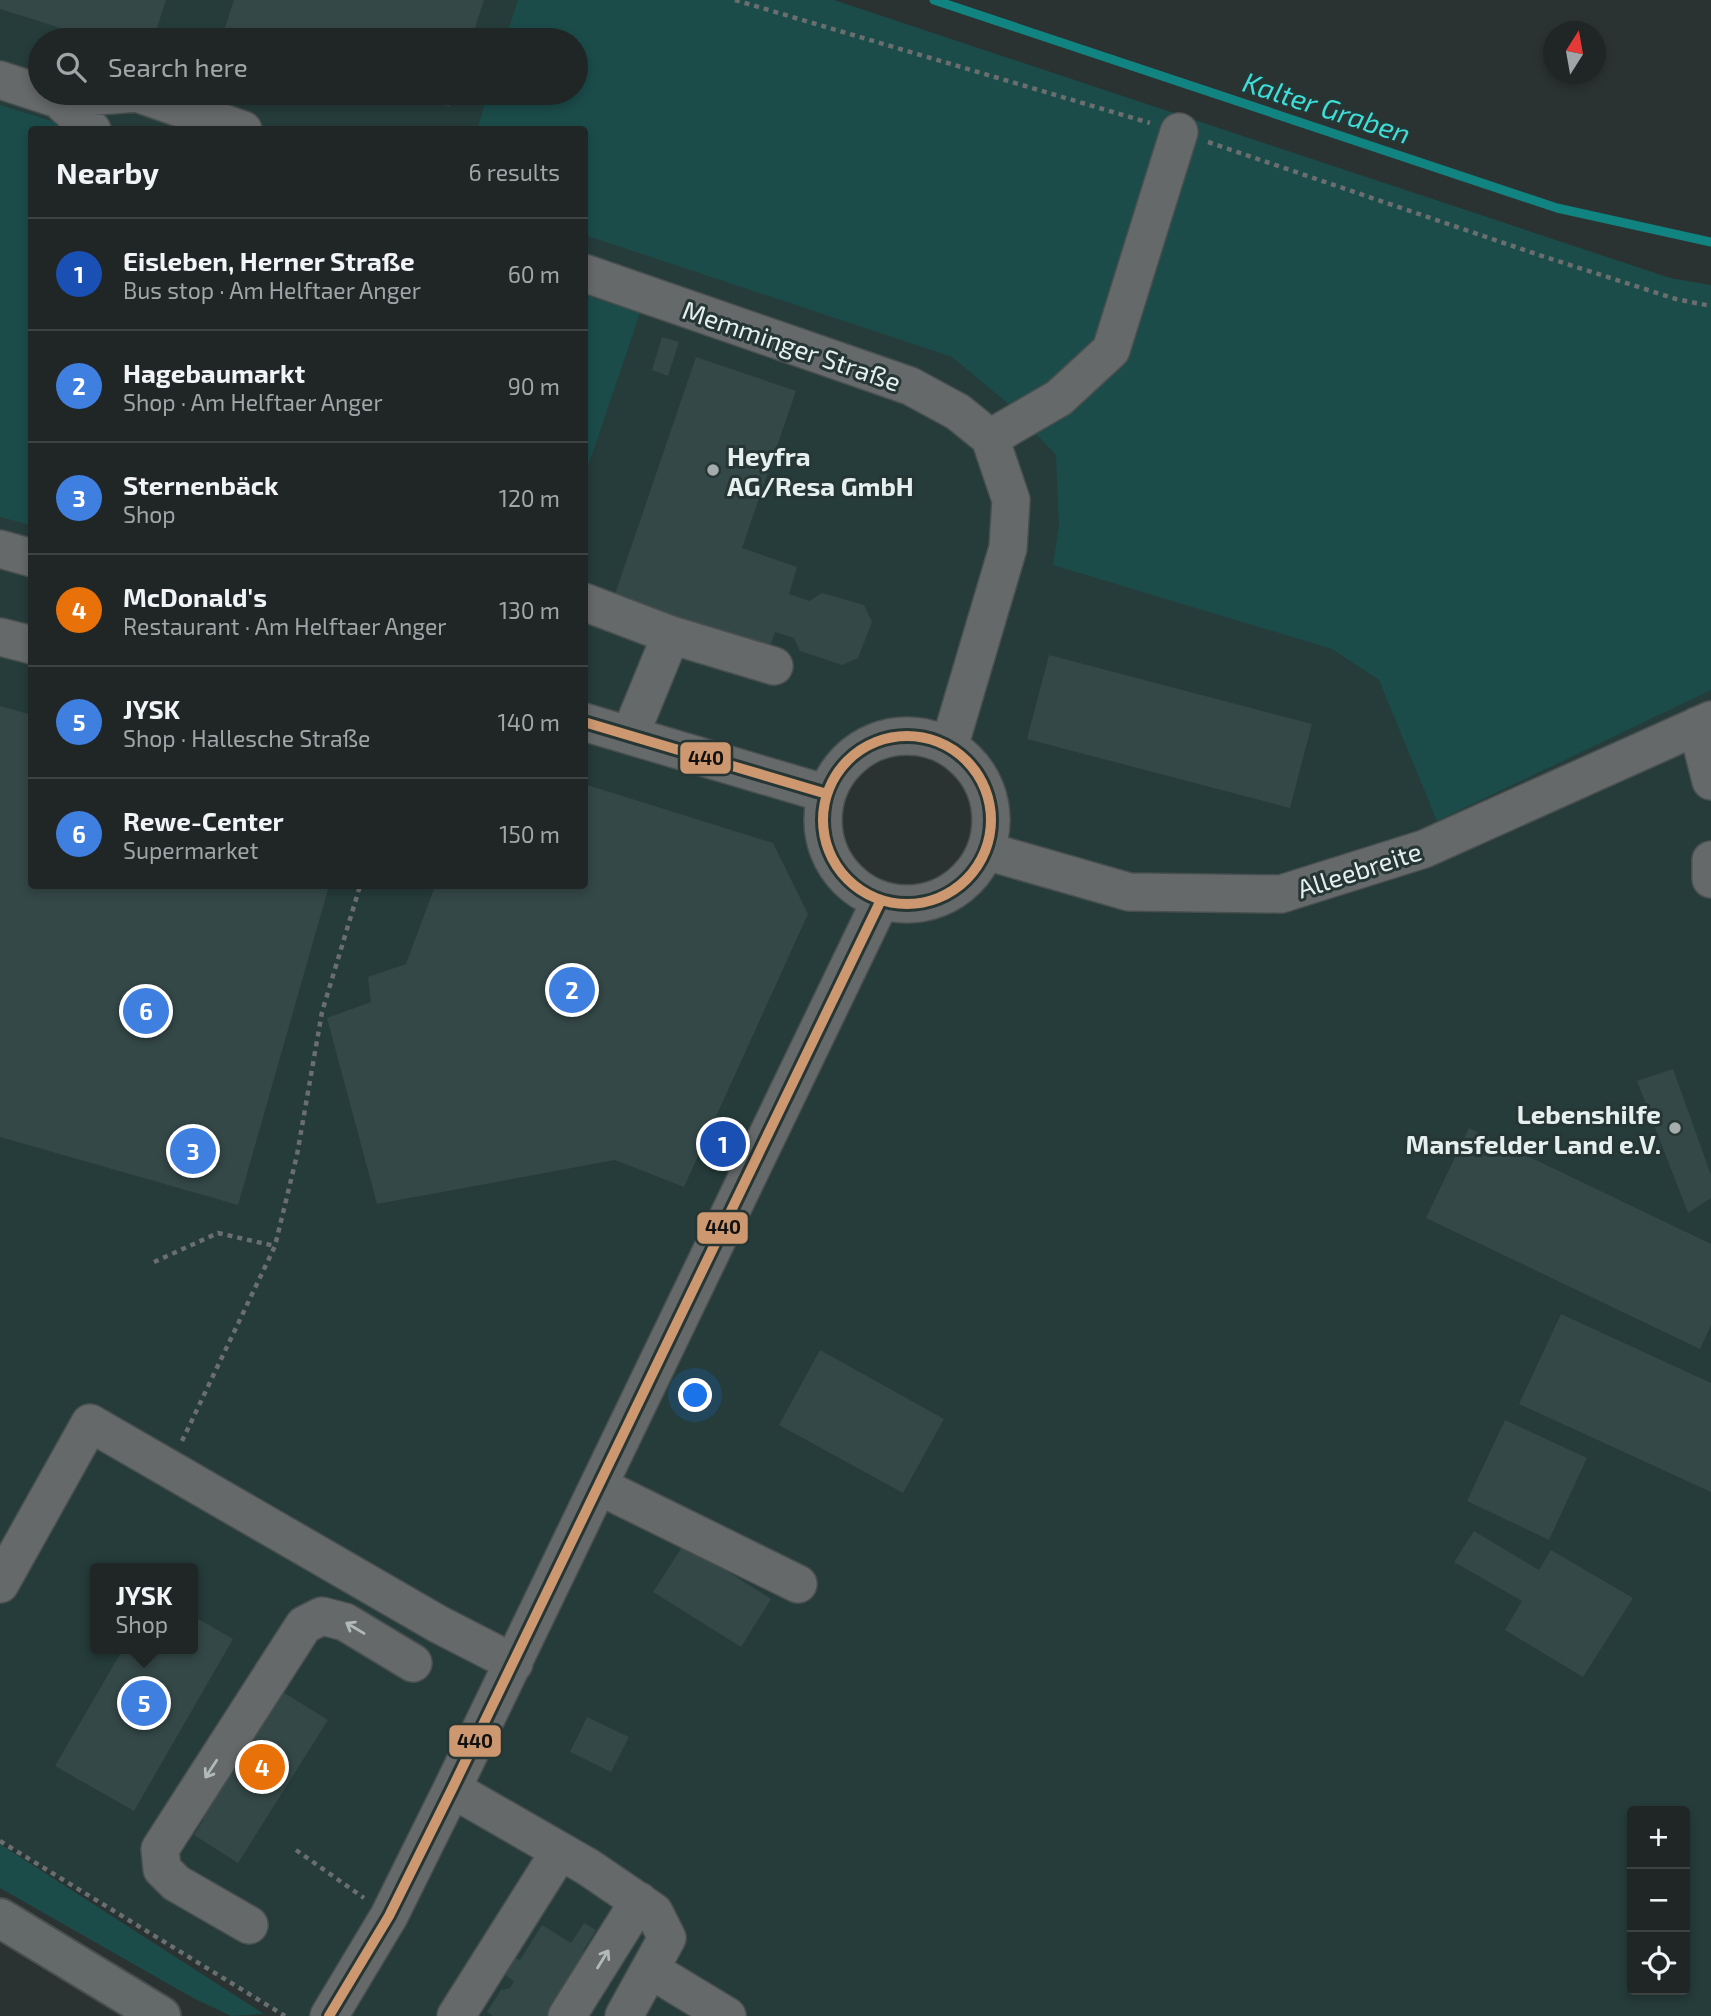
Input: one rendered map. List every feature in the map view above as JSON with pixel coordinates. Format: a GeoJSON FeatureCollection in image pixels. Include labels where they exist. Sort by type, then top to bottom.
{"type":"FeatureCollection","features":[{"type":"Feature","properties":{"kind":"main road"},"geometry":{"type":"LineString","coordinates":[[0,1918],[161,2016]]}},
{"type":"Feature","properties":{"kind":"street"},"geometry":{"type":"LineString","coordinates":[[0,80],[28,90]]}},
{"type":"Feature","properties":{"kind":"street"},"geometry":{"type":"LineString","coordinates":[[64,105],[87,126]]}},
{"type":"Feature","properties":{"kind":"street"},"geometry":{"type":"LineString","coordinates":[[171,105],[232,126]]}},
{"type":"Feature","properties":{"kind":"street"},"geometry":{"type":"LineString","coordinates":[[949,747],[1008,548],[1011,500],[990,438],[1059,398],[1111,350],[1179,132]]}},
{"type":"Feature","properties":{"kind":"street","name":"Memminger Straße"},"geometry":{"type":"LineString","coordinates":[[588,274],[910,386],[958,412],[990,438]]}},
{"type":"Feature","properties":{"kind":"street"},"geometry":{"type":"LineString","coordinates":[[0,549],[28,557]]}},
{"type":"Feature","properties":{"kind":"street"},"geometry":{"type":"LineString","coordinates":[[588,604],[671,635],[774,666]]}},
{"type":"Feature","properties":{"kind":"street"},"geometry":{"type":"LineString","coordinates":[[630,735],[671,635]]}},
{"type":"Feature","properties":{"kind":"street"},"geometry":{"type":"LineString","coordinates":[[0,636],[28,644]]}},
{"type":"Feature","properties":{"kind":"street"},"geometry":{"type":"LineString","coordinates":[[588,723],[827,794]]}},
{"type":"Feature","properties":{"kind":"street"},"geometry":{"type":"LineString","coordinates":[[1704,723],[1711,781]]}},
{"type":"Feature","properties":{"kind":"street","name":"Alleebreite"},"geometry":{"type":"LineString","coordinates":[[986,851],[1129,892],[1281,894],[1424,849],[1704,723]]}},
{"type":"Feature","properties":{"kind":"street"},"geometry":{"type":"LineString","coordinates":[[919,737],[949,747],[968,762],[982,781],[990,803],[991,827],[986,851],[973,873],[954,890],[931,901],[906,904],[881,900],[861,891],[844,876],[832,858],[825,837],[823,815],[827,794],[836,775],[849,758],[867,746],[887,738],[919,737]]}},
{"type":"Feature","properties":{"kind":"street"},"geometry":{"type":"LineString","coordinates":[[1711,860],[1711,878]]}},
{"type":"Feature","properties":{"kind":"street"},"geometry":{"type":"LineString","coordinates":[[340,2009],[514,1663],[881,900]]}},
{"type":"Feature","properties":{"kind":"street"},"geometry":{"type":"LineString","coordinates":[[0,1584],[90,1423],[167,1470],[475,1645],[514,1663]]}},
{"type":"Feature","properties":{"kind":"street"},"geometry":{"type":"LineString","coordinates":[[599,1486],[798,1584]]}},
{"type":"Feature","properties":{"kind":"street"},"geometry":{"type":"LineString","coordinates":[[249,1925],[176,1883],[162,1869],[160,1849],[167,1837],[304,1625],[322,1616],[345,1622],[414,1663]]}},
{"type":"Feature","properties":{"kind":"street"},"geometry":{"type":"LineString","coordinates":[[452,1789],[560,1852],[654,1912],[667,1938],[652,1970],[624,2016]]}},
{"type":"Feature","properties":{"kind":"street"},"geometry":{"type":"LineString","coordinates":[[456,2016],[560,1852]]}},
{"type":"Feature","properties":{"kind":"street"},"geometry":{"type":"LineString","coordinates":[[567,2016],[639,1901]]}},
{"type":"Feature","properties":{"kind":"street"},"geometry":{"type":"LineString","coordinates":[[652,1970],[727,2016]]}},
{"type":"Feature","properties":{"kind":"path"},"geometry":{"type":"LineString","coordinates":[[735,0],[1179,132],[1539,255],[1676,299],[1711,306]]}},
{"type":"Feature","properties":{"kind":"path"},"geometry":{"type":"LineString","coordinates":[[167,1470],[275,1246],[298,1155],[322,1012],[359,889]]}},
{"type":"Feature","properties":{"kind":"path"},"geometry":{"type":"LineString","coordinates":[[154,1262],[218,1233],[275,1246]]}},
{"type":"Feature","properties":{"kind":"path"},"geometry":{"type":"LineString","coordinates":[[0,1841],[285,2016]]}},
{"type":"Feature","properties":{"kind":"path"},"geometry":{"type":"LineString","coordinates":[[296,1850],[389,1916]]}},
{"type":"Feature","properties":{"kind":"shaded area"},"geometry":{"type":"Polygon","coordinates":[[[0,0],[834,0],[1670,278],[1711,285],[1711,2016],[285,2016],[0,1841],[0,0]],[[908,736],[887,738],[867,746],[849,758],[836,775],[827,794],[823,815],[825,837],[832,858],[844,876],[861,891],[881,900],[906,904],[931,901],[954,890],[973,873],[986,851],[991,827],[990,803],[982,781],[968,762],[949,747],[929,739],[908,736]]]}},
{"type":"Feature","properties":{"kind":"shaded area"},"geometry":{"type":"Polygon","coordinates":[[[518,0],[834,0],[1670,278],[1711,285],[1711,690],[1437,821],[1379,680],[1332,649],[1053,565],[1059,527],[1056,455],[1005,401],[952,357],[588,236],[588,126],[478,126],[484,105],[588,105],[588,28],[509,28],[518,0]]]}},
{"type":"Feature","properties":{"kind":"shaded area"},"geometry":{"type":"Polygon","coordinates":[[[0,105],[67,126],[28,126],[28,524],[0,517],[0,105]]]}},
{"type":"Feature","properties":{"kind":"shaded area"},"geometry":{"type":"Polygon","coordinates":[[[588,296],[640,313],[588,466],[588,296]]]}},
{"type":"Feature","properties":{"kind":"shaded area"},"geometry":{"type":"Polygon","coordinates":[[[0,1844],[264,2014],[231,2016],[193,1998],[0,1888],[0,1844]]]}},
{"type":"Feature","properties":{"kind":"building"},"geometry":{"type":"Polygon","coordinates":[[[0,0],[166,0],[157,28],[61,28],[0,9],[0,0]]]}},
{"type":"Feature","properties":{"kind":"building"},"geometry":{"type":"Polygon","coordinates":[[[234,0],[484,0],[475,28],[225,28],[234,0]]]}},
{"type":"Feature","properties":{"kind":"building"},"geometry":{"type":"Polygon","coordinates":[[[662,337],[679,342],[668,376],[652,370],[662,337]]]}},
{"type":"Feature","properties":{"kind":"building","name":"Heyfra AG/Resa GmbH"},"geometry":{"type":"Polygon","coordinates":[[[696,357],[796,391],[742,548],[797,567],[789,594],[809,601],[822,593],[864,605],[872,622],[858,658],[842,665],[800,651],[794,638],[775,632],[768,653],[613,600],[696,357]]]}},
{"type":"Feature","properties":{"kind":"building"},"geometry":{"type":"Polygon","coordinates":[[[1049,655],[1312,724],[1290,808],[1027,739],[1049,655]]]}},
{"type":"Feature","properties":{"kind":"building"},"geometry":{"type":"Polygon","coordinates":[[[0,706],[28,714],[28,889],[328,889],[238,1205],[0,1137],[0,706]]]}},
{"type":"Feature","properties":{"kind":"building"},"geometry":{"type":"Polygon","coordinates":[[[588,785],[773,843],[808,914],[684,1187],[615,1160],[377,1204],[327,1018],[371,1002],[368,977],[406,964],[434,889],[588,889],[588,785]]]}},
{"type":"Feature","properties":{"kind":"building","name":"Lebenshilfe Mansfelder Land e.V."},"geometry":{"type":"Polygon","coordinates":[[[1673,1069],[1711,1175],[1711,1198],[1688,1213],[1637,1081],[1673,1069]]]}},
{"type":"Feature","properties":{"kind":"building"},"geometry":{"type":"Polygon","coordinates":[[[1469,1128],[1711,1244],[1711,1325],[1700,1349],[1426,1218],[1469,1128]]]}},
{"type":"Feature","properties":{"kind":"building"},"geometry":{"type":"Polygon","coordinates":[[[1561,1314],[1711,1383],[1711,1492],[1519,1404],[1561,1314]]]}},
{"type":"Feature","properties":{"kind":"building"},"geometry":{"type":"Polygon","coordinates":[[[820,1350],[944,1419],[903,1493],[779,1425],[820,1350]]]}},
{"type":"Feature","properties":{"kind":"building"},"geometry":{"type":"Polygon","coordinates":[[[1505,1420],[1587,1458],[1549,1540],[1467,1501],[1505,1420]]]}},
{"type":"Feature","properties":{"kind":"building"},"geometry":{"type":"Polygon","coordinates":[[[1474,1531],[1539,1570],[1551,1550],[1633,1598],[1583,1677],[1505,1630],[1522,1601],[1454,1562],[1474,1531]]]}},
{"type":"Feature","properties":{"kind":"building"},"geometry":{"type":"Polygon","coordinates":[[[684,1544],[771,1599],[741,1647],[653,1592],[684,1544]]]}},
{"type":"Feature","properties":{"kind":"building"},"geometry":{"type":"Polygon","coordinates":[[[198,1619],[233,1639],[134,1811],[55,1766],[120,1654],[198,1654],[198,1619]]]}},
{"type":"Feature","properties":{"kind":"building"},"geometry":{"type":"Polygon","coordinates":[[[283,1692],[328,1720],[238,1863],[194,1835],[204,1819],[195,1814],[260,1711],[268,1716],[283,1692]]]}},
{"type":"Feature","properties":{"kind":"building"},"geometry":{"type":"Polygon","coordinates":[[[587,1717],[629,1737],[611,1772],[570,1752],[587,1717]]]}},
{"type":"Feature","properties":{"kind":"building"},"geometry":{"type":"Polygon","coordinates":[[[584,1923],[596,1930],[583,1951],[593,1957],[556,2016],[493,2016],[487,2012],[501,1990],[510,1988],[514,1981],[505,1975],[515,1958],[520,1960],[542,1925],[571,1943],[584,1923]]]}},
{"type":"Feature","properties":{"kind":"waterway","name":"Kalter Graben"},"geometry":{"type":"LineString","coordinates":[[934,0],[1557,208],[1711,242]]}},
{"type":"Feature","properties":{"kind":"transit line","name":"440"},"geometry":{"type":"LineString","coordinates":[[588,723],[827,794]]}},
{"type":"Feature","properties":{"kind":"transit line","name":"440"},"geometry":{"type":"LineString","coordinates":[[907,736],[939,743],[954,750],[966,761],[977,773],[984,788],[991,820],[984,852],[977,867],[966,879],[954,890],[939,897],[907,904],[875,897],[860,890],[848,879],[837,867],[830,852],[823,820],[830,788],[837,773],[848,761],[860,750],[875,743],[907,736]]}},
{"type":"Feature","properties":{"kind":"transit line","name":"440"},"geometry":{"type":"LineString","coordinates":[[329,2016],[389,1916],[452,1789],[881,900]]}},
{"type":"Feature","properties":{"kind":"place","name":"Heyfra AG/Resa GmbH"},"geometry":{"type":"Point","coordinates":[713,470]}},
{"type":"Feature","properties":{"kind":"place","name":"Hagebaumarkt"},"geometry":{"type":"Point","coordinates":[572,990]}},
{"type":"Feature","properties":{"kind":"place","name":"Rewe-Center"},"geometry":{"type":"Point","coordinates":[146,1011]}},
{"type":"Feature","properties":{"kind":"place","name":"Lebenshilfe Mansfelder Land e.V."},"geometry":{"type":"Point","coordinates":[1675,1128]}},
{"type":"Feature","properties":{"kind":"place","name":"Eisleben, Herner Straße"},"geometry":{"type":"Point","coordinates":[723,1144]}},
{"type":"Feature","properties":{"kind":"place","name":"Sternenbäck"},"geometry":{"type":"Point","coordinates":[193,1151]}},
{"type":"Feature","properties":{"kind":"place","name":"JYSK"},"geometry":{"type":"Point","coordinates":[144,1703]}},
{"type":"Feature","properties":{"kind":"place","name":"McDonald's"},"geometry":{"type":"Point","coordinates":[262,1767]}}]}
